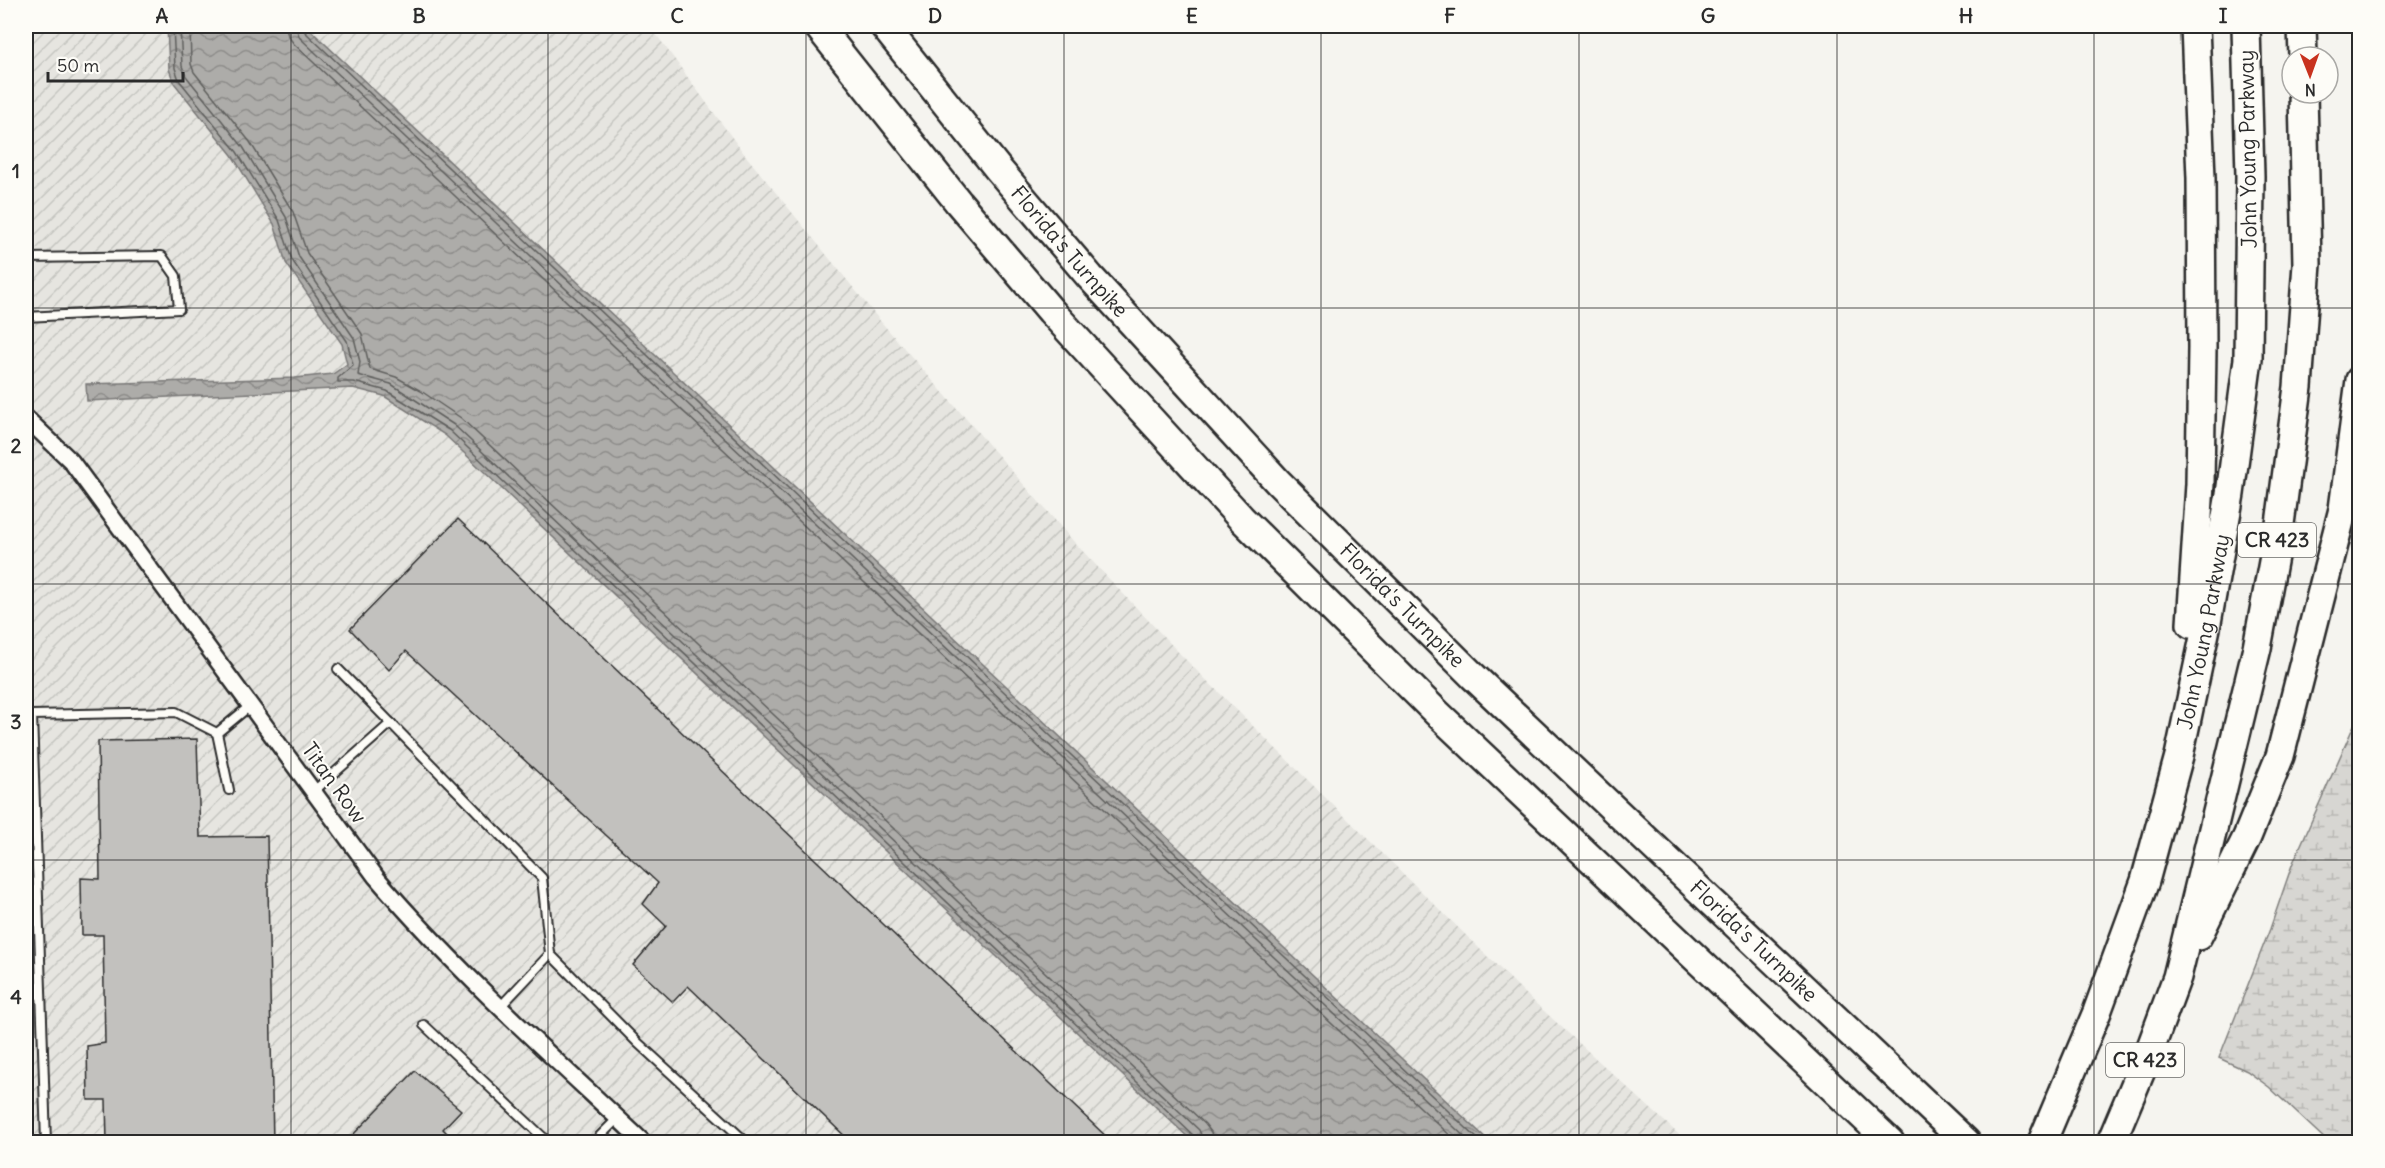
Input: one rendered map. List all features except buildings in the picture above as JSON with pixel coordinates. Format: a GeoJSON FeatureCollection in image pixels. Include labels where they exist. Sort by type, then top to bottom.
{"type":"FeatureCollection","features":[{"type":"Feature","properties":{"kind":"highway"},"geometry":{"type":"LineString","coordinates":[[818,26],[959,202],[1051,311],[1241,518],[1437,713],[1890,1143]]}},
{"type":"Feature","properties":{"kind":"highway","name":"Florida's Turnpike"},"geometry":{"type":"LineString","coordinates":[[884,26],[999,170],[1090,277],[1278,482],[1473,676],[1966,1143]]}},
{"type":"Feature","properties":{"kind":"highway"},"geometry":{"type":"LineString","coordinates":[[2178,756],[2192,619],[2200,484],[2201,178],[2195,26]]}},
{"type":"Feature","properties":{"kind":"highway","name":"John Young Parkway"},"geometry":{"type":"LineString","coordinates":[[2047,1131],[2097,1012],[2145,880],[2178,756],[2206,628],[2226,516],[2248,359],[2250,176],[2246,26]]}},
{"type":"Feature","properties":{"kind":"highway"},"geometry":{"type":"LineString","coordinates":[[2302,26],[2303,45]]}},
{"type":"Feature","properties":{"kind":"highway","name":"CR 423"},"geometry":{"type":"LineString","coordinates":[[2111,1143],[2151,1047],[2176,977],[2257,648],[2280,524],[2298,387],[2307,264],[2303,105]]}},
{"type":"Feature","properties":{"kind":"highway"},"geometry":{"type":"LineString","coordinates":[[2176,977],[2247,837],[2280,756],[2343,509],[2360,380]]}},
{"type":"Feature","properties":{"kind":"street","name":"Titan Row"},"geometry":{"type":"LineString","coordinates":[[26,418],[71,461],[376,877],[420,929],[643,1143]]}},
{"type":"Feature","properties":{"kind":"lane"},"geometry":{"type":"LineString","coordinates":[[26,258],[162,256],[176,276],[179,309],[26,317]]}},
{"type":"Feature","properties":{"kind":"lane"},"geometry":{"type":"LineString","coordinates":[[338,669],[542,878],[550,954],[637,1042],[746,1143]]}},
{"type":"Feature","properties":{"kind":"lane"},"geometry":{"type":"LineString","coordinates":[[218,733],[251,705]]}},
{"type":"Feature","properties":{"kind":"lane"},"geometry":{"type":"LineString","coordinates":[[46,1143],[32,715],[176,712],[218,733]]}},
{"type":"Feature","properties":{"kind":"lane"},"geometry":{"type":"LineString","coordinates":[[314,791],[391,723]]}},
{"type":"Feature","properties":{"kind":"lane"},"geometry":{"type":"LineString","coordinates":[[218,733],[229,790]]}},
{"type":"Feature","properties":{"kind":"lane"},"geometry":{"type":"LineString","coordinates":[[26,814],[35,814]]}},
{"type":"Feature","properties":{"kind":"lane"},"geometry":{"type":"LineString","coordinates":[[500,1007],[550,954]]}},
{"type":"Feature","properties":{"kind":"lane"},"geometry":{"type":"LineString","coordinates":[[26,994],[41,995]]}},
{"type":"Feature","properties":{"kind":"lane"},"geometry":{"type":"LineString","coordinates":[[424,1025],[548,1143]]}},
{"type":"Feature","properties":{"kind":"lane"},"geometry":{"type":"LineString","coordinates":[[594,1143],[618,1118]]}},
{"type":"Feature","properties":{"kind":"shaded area"},"geometry":{"type":"Polygon","coordinates":[[[26,26],[650,26],[742,151],[882,323],[1075,543],[1184,658],[1532,1000],[1687,1142],[26,1142],[26,26]]]}},
{"type":"Feature","properties":{"kind":"green space"},"geometry":{"type":"Polygon","coordinates":[[[2359,714],[2359,1142],[2328,1142],[2269,1087],[2247,1071],[2219,1058],[2270,929],[2292,865],[2359,714]]]}},
{"type":"Feature","properties":{"kind":"water"},"geometry":{"type":"Polygon","coordinates":[[[167,26],[306,26],[1490,1142],[1193,1142],[445,435],[384,396],[353,388],[87,401],[86,384],[295,378],[333,374],[347,364],[342,344],[286,263],[274,224],[232,155],[174,83],[169,69],[167,26]]]}}]}
